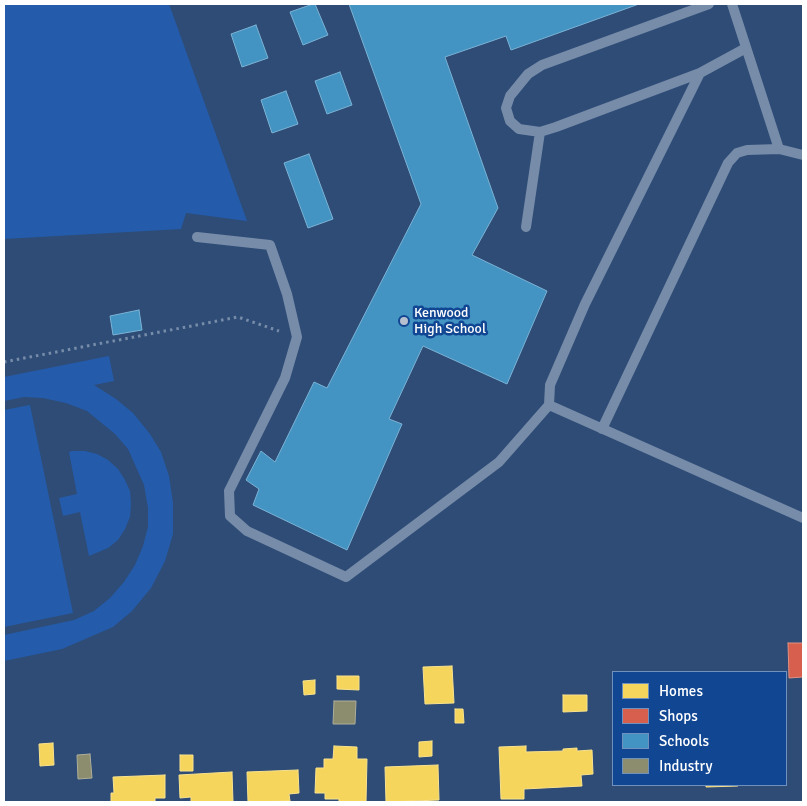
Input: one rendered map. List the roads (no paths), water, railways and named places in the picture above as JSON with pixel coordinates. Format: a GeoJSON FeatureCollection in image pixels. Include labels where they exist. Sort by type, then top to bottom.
{"type":"FeatureCollection","features":[{"type":"Feature","properties":{"kind":"lane"},"geometry":{"type":"LineString","coordinates":[[709,4],[542,65],[528,74],[510,96],[506,108],[510,121],[519,129],[540,132],[700,74],[746,48]]}},
{"type":"Feature","properties":{"kind":"lane"},"geometry":{"type":"LineString","coordinates":[[732,4],[779,149]]}},
{"type":"Feature","properties":{"kind":"lane"},"geometry":{"type":"LineString","coordinates":[[197,237],[270,245],[287,294],[296,337],[285,378],[229,491],[230,516],[247,531],[346,577],[499,462],[549,405],[550,385],[585,304],[700,74]]}},
{"type":"Feature","properties":{"kind":"lane"},"geometry":{"type":"LineString","coordinates":[[526,227],[540,132]]}},
{"type":"Feature","properties":{"kind":"lane"},"geometry":{"type":"LineString","coordinates":[[602,429],[728,164],[737,154],[747,150],[779,149],[803,155]]}},
{"type":"Feature","properties":{"kind":"lane"},"geometry":{"type":"LineString","coordinates":[[549,405],[803,518]]}},
{"type":"Feature","properties":{"kind":"place","name":"Kenwood High School"},"geometry":{"type":"Point","coordinates":[404,321]}}]}
